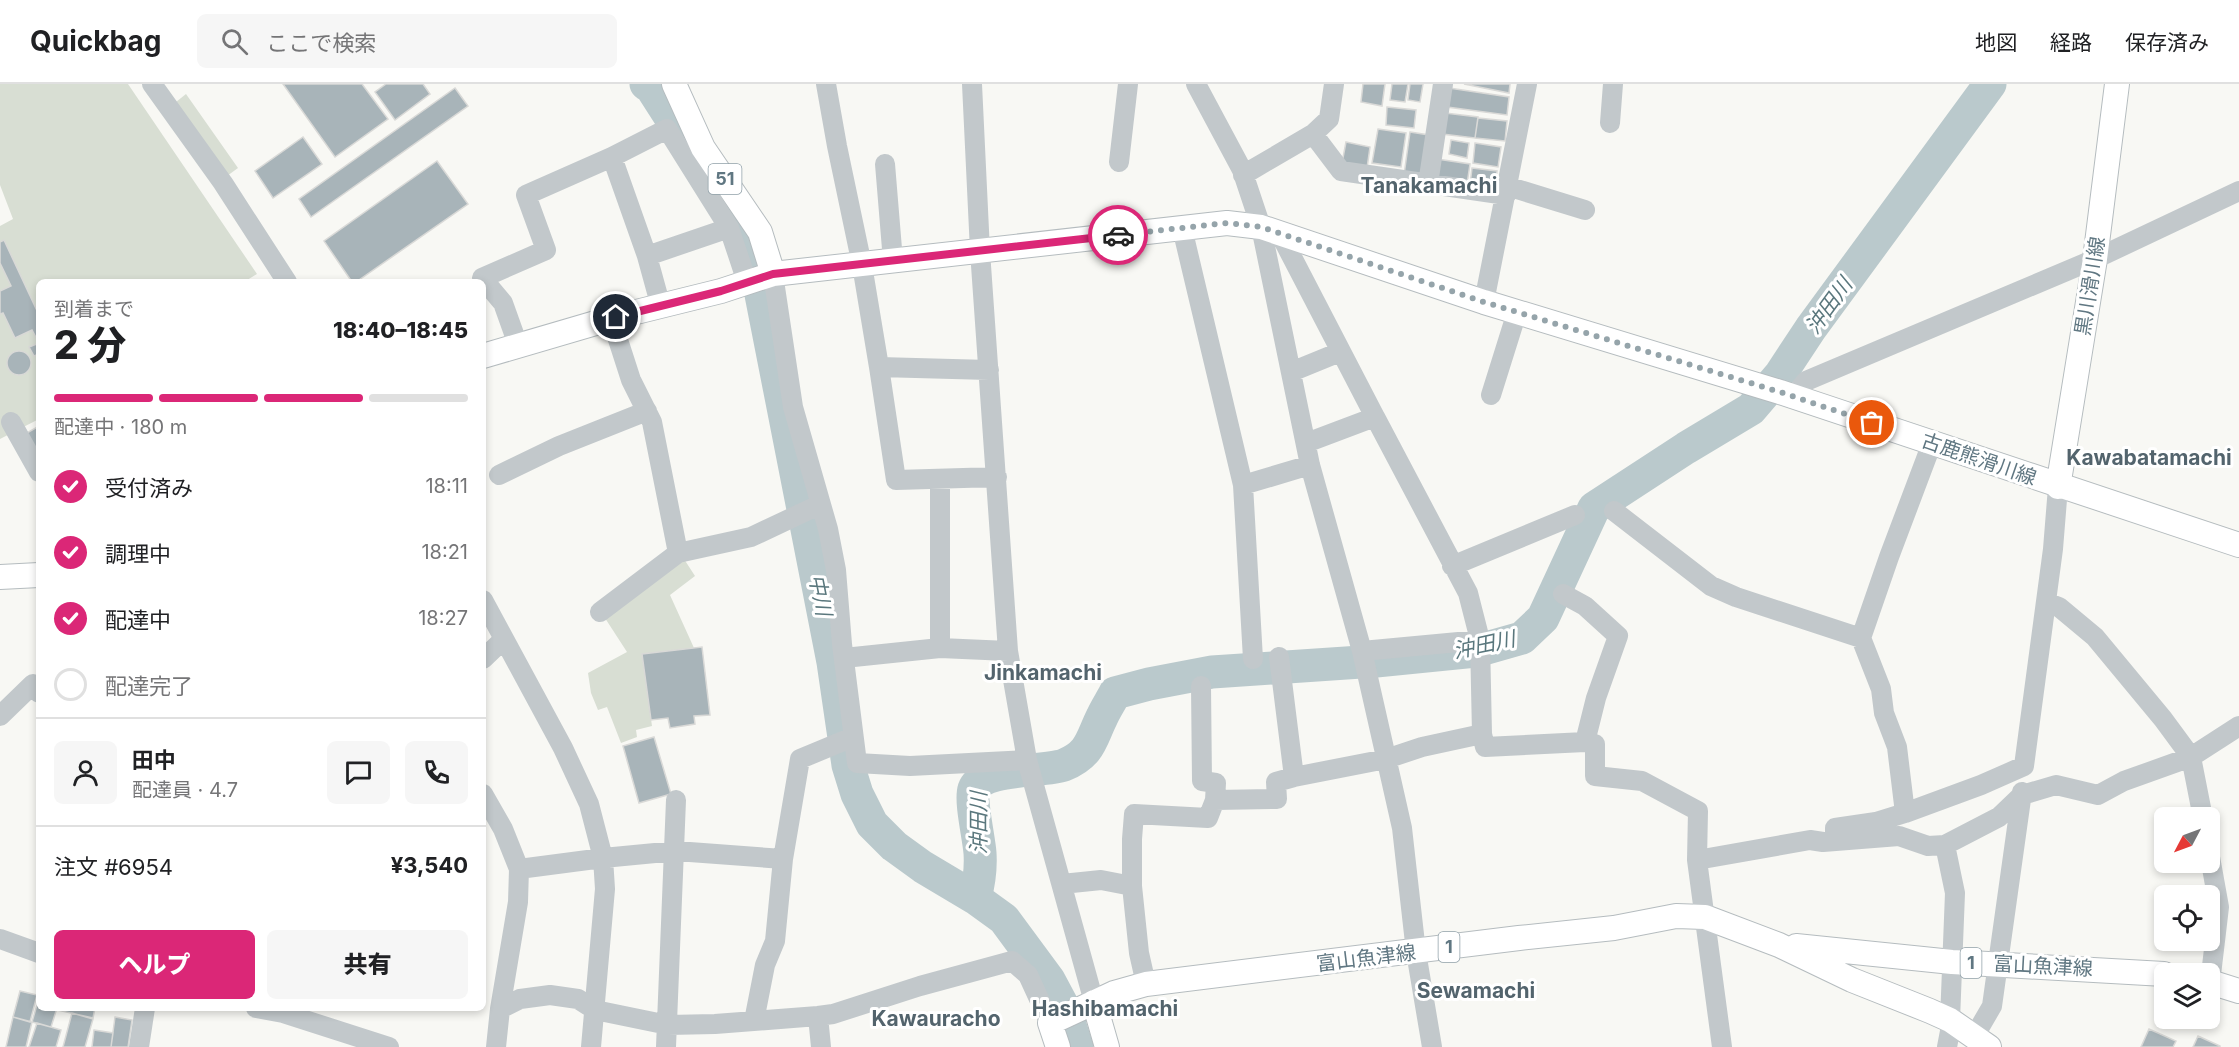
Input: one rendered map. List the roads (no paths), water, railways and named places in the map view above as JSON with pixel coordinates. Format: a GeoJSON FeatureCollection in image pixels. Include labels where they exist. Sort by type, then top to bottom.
{"type":"FeatureCollection","features":[{"type":"Feature","properties":{"kind":"main road","name":"51"},"geometry":{"type":"LineString","coordinates":[[674,84],[703,148],[760,232],[773,274]]}},
{"type":"Feature","properties":{"kind":"main road","name":"黒川滑川線"},"geometry":{"type":"LineString","coordinates":[[2058,487],[2095,259],[2117,84]]}},
{"type":"Feature","properties":{"kind":"main road","name":"古鹿熊滑川線"},"geometry":{"type":"LineString","coordinates":[[486,355],[773,274],[1227,223],[1270,231],[1484,302],[1755,385],[2239,545]]}},
{"type":"Feature","properties":{"kind":"main road"},"geometry":{"type":"LineString","coordinates":[[0,577],[36,575]]}},
{"type":"Feature","properties":{"kind":"main road","name":"富山魚津線"},"geometry":{"type":"LineString","coordinates":[[1050,1023],[1114,993],[1146,984],[1614,928],[1676,916],[1705,917],[1779,945],[1852,980],[1951,1021],[1982,1042]]}},
{"type":"Feature","properties":{"kind":"main road","name":"富山魚津線"},"geometry":{"type":"LineString","coordinates":[[1779,945],[1952,962],[2154,973]]}},
{"type":"Feature","properties":{"kind":"main road"},"geometry":{"type":"LineString","coordinates":[[2220,986],[2239,991]]}},
{"type":"Feature","properties":{"kind":"main road"},"geometry":{"type":"LineString","coordinates":[[1094,1002],[1107,1047]]}},
{"type":"Feature","properties":{"kind":"main road"},"geometry":{"type":"LineString","coordinates":[[1050,1023],[1058,1047]]}},
{"type":"Feature","properties":{"kind":"street"},"geometry":{"type":"LineString","coordinates":[[152,84],[223,183],[285,279]]}},
{"type":"Feature","properties":{"kind":"street"},"geometry":{"type":"LineString","coordinates":[[826,84],[862,265],[896,480],[997,477]]}},
{"type":"Feature","properties":{"kind":"street"},"geometry":{"type":"LineString","coordinates":[[972,84],[980,251],[1008,651],[1027,760],[1094,1002]]}},
{"type":"Feature","properties":{"kind":"street"},"geometry":{"type":"LineString","coordinates":[[1119,162],[1128,84]]}},
{"type":"Feature","properties":{"kind":"street"},"geometry":{"type":"LineString","coordinates":[[1196,84],[1270,231],[1340,352],[1468,593],[1480,640],[1482,734],[1485,747],[1585,742],[1595,744],[1595,776],[1642,781],[1698,811],[1697,860],[1722,1047]]}},
{"type":"Feature","properties":{"kind":"street"},"geometry":{"type":"LineString","coordinates":[[1209,112],[1212,84]]}},
{"type":"Feature","properties":{"kind":"street"},"geometry":{"type":"LineString","coordinates":[[1244,176],[1314,134],[1329,119],[1334,84]]}},
{"type":"Feature","properties":{"kind":"street"},"geometry":{"type":"LineString","coordinates":[[1428,184],[1443,84]]}},
{"type":"Feature","properties":{"kind":"street"},"geometry":{"type":"LineString","coordinates":[[1484,302],[1527,84]]}},
{"type":"Feature","properties":{"kind":"street"},"geometry":{"type":"LineString","coordinates":[[1610,123],[1613,84]]}},
{"type":"Feature","properties":{"kind":"street"},"geometry":{"type":"LineString","coordinates":[[483,279],[546,250],[526,195],[612,158],[668,129],[729,228],[747,282]]}},
{"type":"Feature","properties":{"kind":"street"},"geometry":{"type":"LineString","coordinates":[[1314,134],[1341,171],[1428,184],[1506,191],[1585,210]]}},
{"type":"Feature","properties":{"kind":"street"},"geometry":{"type":"LineString","coordinates":[[612,158],[647,256],[662,307]]}},
{"type":"Feature","properties":{"kind":"street"},"geometry":{"type":"LineString","coordinates":[[885,164],[892,261]]}},
{"type":"Feature","properties":{"kind":"street"},"geometry":{"type":"LineString","coordinates":[[1786,395],[1806,381],[2095,259],[2239,191]]}},
{"type":"Feature","properties":{"kind":"street"},"geometry":{"type":"LineString","coordinates":[[647,256],[729,228]]}},
{"type":"Feature","properties":{"kind":"street"},"geometry":{"type":"LineString","coordinates":[[1182,228],[1243,485],[1253,659]]}},
{"type":"Feature","properties":{"kind":"street"},"geometry":{"type":"LineString","coordinates":[[1270,231],[1291,372],[1310,465],[1362,651],[1402,828],[1416,952],[1432,1047]]}},
{"type":"Feature","properties":{"kind":"street"},"geometry":{"type":"LineString","coordinates":[[773,274],[793,407],[819,505],[828,530],[836,570],[857,763],[910,766],[1027,760]]}},
{"type":"Feature","properties":{"kind":"street"},"geometry":{"type":"LineString","coordinates":[[486,283],[503,303],[518,345]]}},
{"type":"Feature","properties":{"kind":"street"},"geometry":{"type":"LineString","coordinates":[[1491,395],[1517,312]]}},
{"type":"Feature","properties":{"kind":"street"},"geometry":{"type":"LineString","coordinates":[[611,318],[631,380],[652,422],[678,553]]}},
{"type":"Feature","properties":{"kind":"street"},"geometry":{"type":"LineString","coordinates":[[1291,372],[1340,352]]}},
{"type":"Feature","properties":{"kind":"street"},"geometry":{"type":"LineString","coordinates":[[879,367],[989,370]]}},
{"type":"Feature","properties":{"kind":"street"},"geometry":{"type":"LineString","coordinates":[[499,475],[559,446],[647,411]]}},
{"type":"Feature","properties":{"kind":"street"},"geometry":{"type":"LineString","coordinates":[[1306,443],[1375,417]]}},
{"type":"Feature","properties":{"kind":"street"},"geometry":{"type":"LineString","coordinates":[[11,422],[36,467]]}},
{"type":"Feature","properties":{"kind":"street"},"geometry":{"type":"LineString","coordinates":[[1905,813],[1897,747],[1884,713],[1881,689],[1861,638],[1932,443]]}},
{"type":"Feature","properties":{"kind":"street"},"geometry":{"type":"LineString","coordinates":[[1243,485],[1310,465]]}},
{"type":"Feature","properties":{"kind":"street"},"geometry":{"type":"LineString","coordinates":[[940,479],[940,648]]}},
{"type":"Feature","properties":{"kind":"street"},"geometry":{"type":"LineString","coordinates":[[1982,1042],[1992,1006],[1996,964],[2022,795],[2058,487]]}},
{"type":"Feature","properties":{"kind":"street"},"geometry":{"type":"LineString","coordinates":[[600,612],[678,553],[751,537],[819,505]]}},
{"type":"Feature","properties":{"kind":"street"},"geometry":{"type":"LineString","coordinates":[[1614,512],[1711,586],[1736,597],[1861,638]]}},
{"type":"Feature","properties":{"kind":"street"},"geometry":{"type":"LineString","coordinates":[[1452,566],[1575,515]]}},
{"type":"Feature","properties":{"kind":"street"},"geometry":{"type":"LineString","coordinates":[[1563,594],[1585,606],[1618,636],[1596,698],[1585,742]]}},
{"type":"Feature","properties":{"kind":"street"},"geometry":{"type":"LineString","coordinates":[[2046,602],[2059,607],[2095,637],[2157,711],[2191,757],[2201,807]]}},
{"type":"Feature","properties":{"kind":"street"},"geometry":{"type":"LineString","coordinates":[[486,606],[572,766],[588,804],[603,858],[605,889],[591,1047]]}},
{"type":"Feature","properties":{"kind":"street"},"geometry":{"type":"LineString","coordinates":[[486,655],[504,639]]}},
{"type":"Feature","properties":{"kind":"street"},"geometry":{"type":"LineString","coordinates":[[1362,651],[1480,640]]}},
{"type":"Feature","properties":{"kind":"street"},"geometry":{"type":"LineString","coordinates":[[844,658],[940,648],[1008,651]]}},
{"type":"Feature","properties":{"kind":"street"},"geometry":{"type":"LineString","coordinates":[[1279,657],[1294,777]]}},
{"type":"Feature","properties":{"kind":"street"},"geometry":{"type":"LineString","coordinates":[[1146,984],[1139,953],[1131,886],[1131,839],[1134,814],[1208,818],[1215,800],[1216,783],[1202,781],[1202,686]]}},
{"type":"Feature","properties":{"kind":"street"},"geometry":{"type":"LineString","coordinates":[[0,716],[36,688]]}},
{"type":"Feature","properties":{"kind":"street"},"geometry":{"type":"LineString","coordinates":[[1697,860],[1810,840],[1823,842],[1899,836],[1928,846],[1945,845],[1999,817],[2022,795],[2056,785],[2098,795],[2124,782],[2191,757],[2239,726]]}},
{"type":"Feature","properties":{"kind":"street"},"geometry":{"type":"LineString","coordinates":[[1215,800],[1277,799],[1276,782],[1386,759],[1422,747],[1482,734]]}},
{"type":"Feature","properties":{"kind":"street"},"geometry":{"type":"LineString","coordinates":[[754,1021],[765,964],[775,941],[783,859],[800,759],[853,737]]}},
{"type":"Feature","properties":{"kind":"street"},"geometry":{"type":"LineString","coordinates":[[1835,841],[1835,828],[1876,822],[1905,813],[1981,785],[2024,765]]}},
{"type":"Feature","properties":{"kind":"street"},"geometry":{"type":"LineString","coordinates":[[486,799],[503,829],[519,869],[519,902],[500,1009],[496,1047]]}},
{"type":"Feature","properties":{"kind":"street"},"geometry":{"type":"LineString","coordinates":[[666,1047],[676,851],[676,800]]}},
{"type":"Feature","properties":{"kind":"street"},"geometry":{"type":"LineString","coordinates":[[1945,845],[1955,893],[1951,1021],[1947,1047]]}},
{"type":"Feature","properties":{"kind":"street"},"geometry":{"type":"LineString","coordinates":[[519,869],[676,851],[783,859]]}},
{"type":"Feature","properties":{"kind":"street"},"geometry":{"type":"LineString","coordinates":[[2212,963],[2219,907],[2213,873]]}},
{"type":"Feature","properties":{"kind":"street"},"geometry":{"type":"LineString","coordinates":[[1062,885],[1101,880],[1131,886]]}},
{"type":"Feature","properties":{"kind":"street"},"geometry":{"type":"LineString","coordinates":[[0,939],[36,952]]}},
{"type":"Feature","properties":{"kind":"street"},"geometry":{"type":"LineString","coordinates":[[500,1009],[520,999],[550,995],[578,999],[595,1010],[668,1025],[818,1016],[833,1014],[920,986],[1012,961],[1028,975],[1050,1023]]}},
{"type":"Feature","properties":{"kind":"street"},"geometry":{"type":"LineString","coordinates":[[139,1047],[145,1011]]}},
{"type":"Feature","properties":{"kind":"street"},"geometry":{"type":"LineString","coordinates":[[272,1011],[389,1047]]}},
{"type":"Feature","properties":{"kind":"street"},"geometry":{"type":"LineString","coordinates":[[818,1016],[820,1047]]}},
{"type":"Feature","properties":{"kind":"waterway","name":"中川"},"geometry":{"type":"LineString","coordinates":[[646,84],[651,87],[742,229],[756,269],[833,662],[848,765],[857,794],[872,824],[894,846],[1004,919],[1049,980],[1065,1010],[1077,1047]]}},
{"type":"Feature","properties":{"kind":"waterway","name":"沖田川"},"geometry":{"type":"LineString","coordinates":[[975,898],[980,859],[974,811],[974,789],[979,782],[988,777],[1055,767],[1073,761],[1089,745],[1115,693],[1212,672],[1376,661],[1476,651],[1522,638],[1543,618],[1594,508],[1751,409],[1780,375],[1811,328],[1990,84]]}},
{"type":"Feature","properties":{"kind":"district","name":"Tanakamachi"},"geometry":{"type":"Point","coordinates":[1429,186]}},
{"type":"Feature","properties":{"kind":"district","name":"Kawabatamachi"},"geometry":{"type":"Point","coordinates":[2149,458]}},
{"type":"Feature","properties":{"kind":"district","name":"Jinkamachi"},"geometry":{"type":"Point","coordinates":[1043,673]}},
{"type":"Feature","properties":{"kind":"district","name":"Sewamachi"},"geometry":{"type":"Point","coordinates":[1476,991]}},
{"type":"Feature","properties":{"kind":"district","name":"Hashibamachi"},"geometry":{"type":"Point","coordinates":[1105,1009]}},
{"type":"Feature","properties":{"kind":"district","name":"Kawauracho"},"geometry":{"type":"Point","coordinates":[936,1019]}}]}
